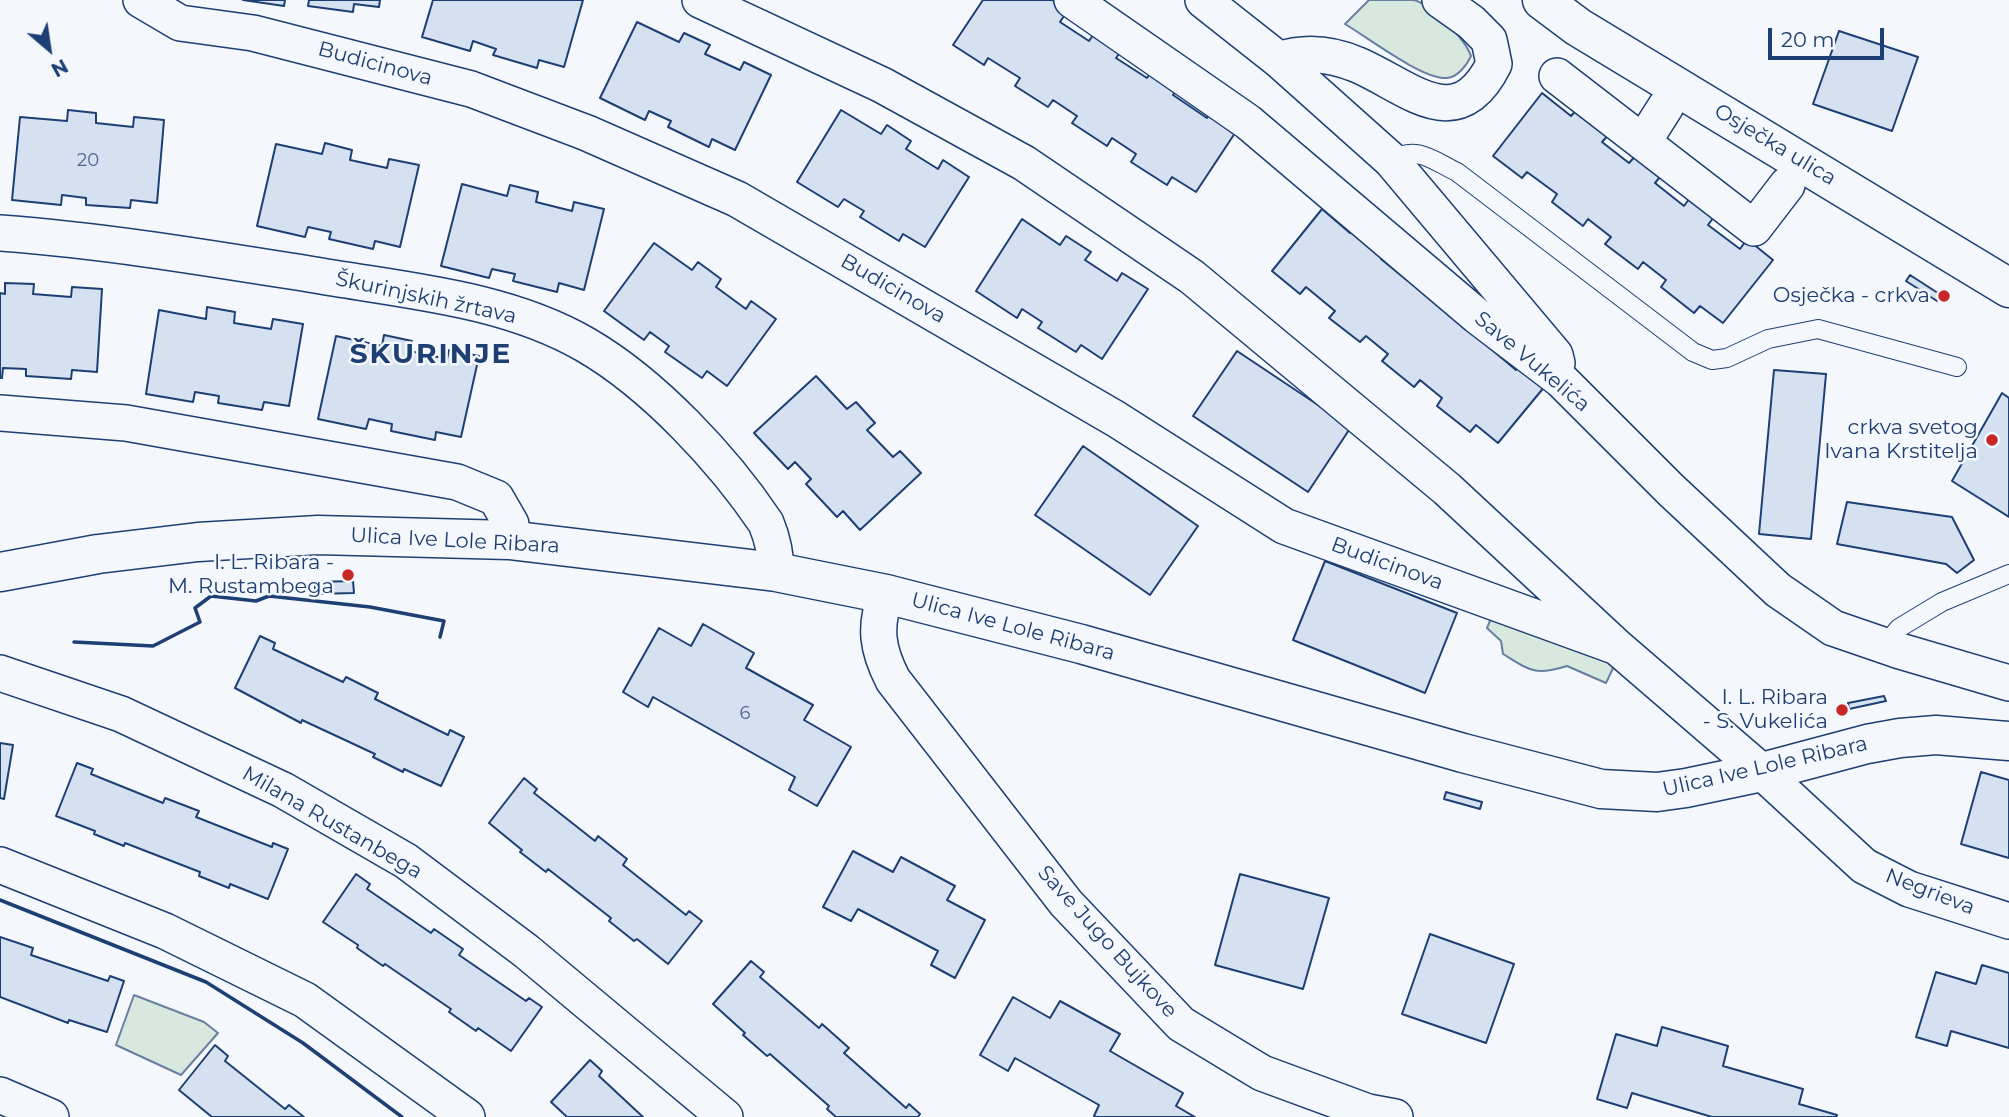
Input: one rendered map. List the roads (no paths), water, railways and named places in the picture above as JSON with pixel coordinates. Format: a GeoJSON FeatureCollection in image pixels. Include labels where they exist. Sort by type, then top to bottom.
{"type":"FeatureCollection","features":[{"type":"Feature","properties":{"kind":"street","name":"Budicinova"},"geometry":{"type":"LineString","coordinates":[[141,0],[180,23],[253,33],[471,89],[587,133],[724,193],[1116,419],[1284,526],[1617,647]]}},
{"type":"Feature","properties":{"kind":"street","name":"Negrieva"},"geometry":{"type":"LineString","coordinates":[[701,0],[882,85],[1024,163],[1192,277],[1447,489],[1617,647],[1762,772],[1864,866],[1909,889],[2009,921]]}},
{"type":"Feature","properties":{"kind":"street","name":"Save Vukelića"},"geometry":{"type":"LineString","coordinates":[[1072,0],[1248,122],[1477,316],[1560,380],[1671,490],[1778,590],[1833,628],[2009,683]]}},
{"type":"Feature","properties":{"kind":"street"},"geometry":{"type":"LineString","coordinates":[[1203,0],[1279,60],[1391,160],[1555,355],[1560,380]]}},
{"type":"Feature","properties":{"kind":"street"},"geometry":{"type":"LineString","coordinates":[[1279,60],[1298,54],[1321,55],[1358,65],[1399,88],[1440,103],[1455,102],[1476,92],[1494,64],[1489,40],[1471,22],[1440,0]]}},
{"type":"Feature","properties":{"kind":"street","name":"Osječka ulica"},"geometry":{"type":"LineString","coordinates":[[1542,0],[1578,27],[2009,288]]}},
{"type":"Feature","properties":{"kind":"street"},"geometry":{"type":"LineString","coordinates":[[1558,76],[1754,228],[1787,185]]}},
{"type":"Feature","properties":{"kind":"street"},"geometry":{"type":"LineString","coordinates":[[1643,142],[1665,106]]}},
{"type":"Feature","properties":{"kind":"street","name":"Škurinjskih žrtava"},"geometry":{"type":"LineString","coordinates":[[0,233],[143,248],[359,283],[461,301],[553,328],[587,345],[630,374],[698,440],[766,523],[774,547],[776,572]]}},
{"type":"Feature","properties":{"kind":"street"},"geometry":{"type":"LineString","coordinates":[[0,413],[126,423],[457,482],[496,498],[511,524],[509,540]]}},
{"type":"Feature","properties":{"kind":"street","name":"Ulica Ive Lole Ribara"},"geometry":{"type":"LineString","coordinates":[[0,572],[98,554],[198,542],[318,535],[509,540],[776,572],[886,594],[1081,644],[1601,789],[1657,792],[1762,772],[1900,738],[1936,734],[2009,741]]}},
{"type":"Feature","properties":{"kind":"street","name":"Save Jugo Bujkove"},"geometry":{"type":"LineString","coordinates":[[886,594],[879,614],[878,636],[881,657],[893,680],[1066,903],[1181,1024],[1262,1073],[1368,1112],[1395,1117]]}},
{"type":"Feature","properties":{"kind":"street","name":"Milana Rustanbega"},"geometry":{"type":"LineString","coordinates":[[0,673],[121,714],[283,790],[406,861],[526,951],[725,1117]]}},
{"type":"Feature","properties":{"kind":"street"},"geometry":{"type":"LineString","coordinates":[[0,864],[165,931],[305,1000],[467,1117]]}},
{"type":"Feature","properties":{"kind":"street"},"geometry":{"type":"LineString","coordinates":[[0,1095],[51,1117]]}},
{"type":"Feature","properties":{"kind":"lane"},"geometry":{"type":"LineString","coordinates":[[1391,160],[1401,154],[1414,152],[1457,172],[1693,352],[1712,360],[1727,358],[1768,339],[1818,329],[1957,367]]}},
{"type":"Feature","properties":{"kind":"lane"},"geometry":{"type":"LineString","coordinates":[[1884,646],[1899,628],[1942,602],[2009,573]]}},
{"type":"Feature","properties":{"kind":"place","name":"Osječka - crkva"},"geometry":{"type":"Point","coordinates":[1944,296]}},
{"type":"Feature","properties":{"kind":"place","name":"crkva svetog Ivana Krstitelja"},"geometry":{"type":"Point","coordinates":[1992,440]}},
{"type":"Feature","properties":{"kind":"place","name":"I. L. Ribara - M. Rustambega"},"geometry":{"type":"Point","coordinates":[348,575]}},
{"type":"Feature","properties":{"kind":"place","name":"I. L. Ribara - S. Vukelića"},"geometry":{"type":"Point","coordinates":[1842,710]}},
{"type":"Feature","properties":{"kind":"district","name":"ŠKURINJE"},"geometry":{"type":"Point","coordinates":[431,355]}}]}
